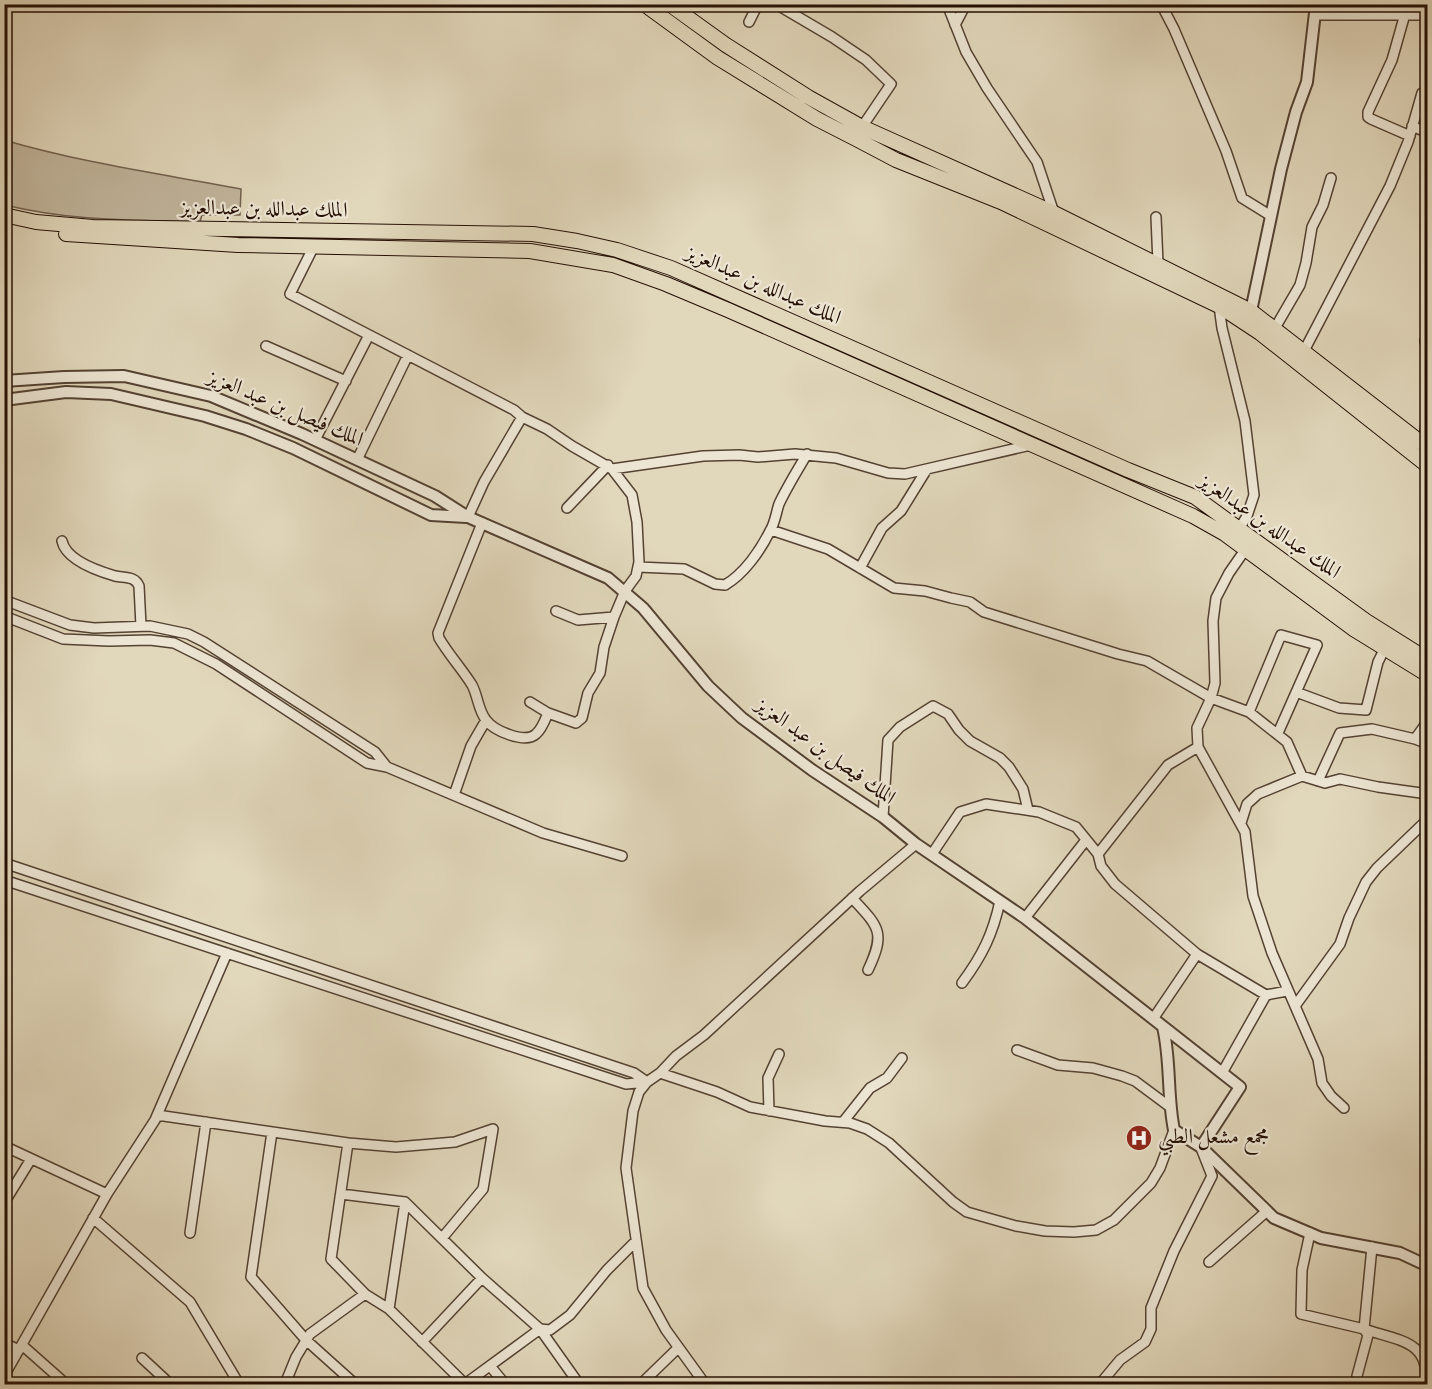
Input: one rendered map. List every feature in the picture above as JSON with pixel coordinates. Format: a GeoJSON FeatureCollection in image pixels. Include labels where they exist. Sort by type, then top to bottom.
{"type":"FeatureCollection","features":[{"type":"Feature","properties":{"kind":"main road"},"geometry":{"type":"LineString","coordinates":[[644,4],[718,58],[817,119],[896,160],[1001,202],[1221,300],[1251,311],[1425,447]]}},
{"type":"Feature","properties":{"kind":"main road"},"geometry":{"type":"LineString","coordinates":[[669,4],[726,45],[808,97],[862,127],[1054,213],[1158,263],[1221,300],[1428,466]]}},
{"type":"Feature","properties":{"kind":"main road"},"geometry":{"type":"LineString","coordinates":[[718,58],[726,45]]}},
{"type":"Feature","properties":{"kind":"main road","name":"الملك عبدالله بن عبدالعزيز"},"geometry":{"type":"LineString","coordinates":[[4,215],[36,222],[93,227],[533,234],[617,250],[670,268],[1128,470],[1195,497],[1366,621],[1428,660]]}},
{"type":"Feature","properties":{"kind":"main road","name":"الملك عبدالله بن عبدالعزيز"},"geometry":{"type":"LineString","coordinates":[[4,224],[41,232],[90,237],[237,244],[530,251],[613,265],[728,310],[1193,516],[1225,534],[1355,630],[1428,675]]}},
{"type":"Feature","properties":{"kind":"street"},"geometry":{"type":"LineString","coordinates":[[749,22],[758,4]]}},
{"type":"Feature","properties":{"kind":"street"},"geometry":{"type":"LineString","coordinates":[[776,4],[866,60],[891,84],[862,127]]}},
{"type":"Feature","properties":{"kind":"street"},"geometry":{"type":"LineString","coordinates":[[947,4],[966,52],[1036,162],[1054,213]]}},
{"type":"Feature","properties":{"kind":"street"},"geometry":{"type":"LineString","coordinates":[[955,25],[966,4]]}},
{"type":"Feature","properties":{"kind":"street"},"geometry":{"type":"LineString","coordinates":[[1161,4],[1226,151],[1242,198],[1271,216]]}},
{"type":"Feature","properties":{"kind":"street"},"geometry":{"type":"LineString","coordinates":[[1251,311],[1287,146],[1306,82],[1316,10],[1428,15]]}},
{"type":"Feature","properties":{"kind":"street"},"geometry":{"type":"LineString","coordinates":[[1405,14],[1392,60],[1368,112],[1368,117],[1411,131],[1428,133]]}},
{"type":"Feature","properties":{"kind":"street"},"geometry":{"type":"LineString","coordinates":[[1304,351],[1378,212],[1400,164],[1422,93]]}},
{"type":"Feature","properties":{"kind":"street"},"geometry":{"type":"LineString","coordinates":[[1275,328],[1300,285],[1312,227],[1323,205],[1331,178]]}},
{"type":"Feature","properties":{"kind":"street"},"geometry":{"type":"LineString","coordinates":[[1156,216],[1158,263]]}},
{"type":"Feature","properties":{"kind":"street"},"geometry":{"type":"LineString","coordinates":[[314,246],[290,294],[547,429],[610,467],[633,495],[637,522],[638,567],[636,576],[625,591],[614,617],[604,647],[600,673],[588,693],[582,718],[576,723],[548,713],[530,702]]}},
{"type":"Feature","properties":{"kind":"street"},"geometry":{"type":"LineString","coordinates":[[1221,300],[1222,328],[1245,421],[1254,495],[1248,516],[1239,529]]}},
{"type":"Feature","properties":{"kind":"street"},"geometry":{"type":"LineString","coordinates":[[1427,332],[1425,341],[1428,353]]}},
{"type":"Feature","properties":{"kind":"street"},"geometry":{"type":"LineString","coordinates":[[315,440],[369,335]]}},
{"type":"Feature","properties":{"kind":"street"},"geometry":{"type":"LineString","coordinates":[[266,346],[346,381]]}},
{"type":"Feature","properties":{"kind":"street"},"geometry":{"type":"LineString","coordinates":[[357,460],[408,355]]}},
{"type":"Feature","properties":{"kind":"street","name":"الملك فيصل بن عبد العزيز"},"geometry":{"type":"LineString","coordinates":[[4,381],[64,376],[124,376],[211,396],[315,440],[435,496],[468,517],[608,578],[625,591],[658,625],[708,686],[742,717],[812,770],[883,817],[916,843],[1024,918],[1240,1087],[1201,1147]]}},
{"type":"Feature","properties":{"kind":"street"},"geometry":{"type":"LineString","coordinates":[[123,396],[124,376]]}},
{"type":"Feature","properties":{"kind":"street","name":"الملك فيصل بن عبد العزيز"},"geometry":{"type":"LineString","coordinates":[[4,400],[66,392],[123,396],[205,416],[246,429],[354,476],[431,515],[468,517]]}},
{"type":"Feature","properties":{"kind":"street"},"geometry":{"type":"LineString","coordinates":[[1425,447],[1428,411]]}},
{"type":"Feature","properties":{"kind":"street"},"geometry":{"type":"LineString","coordinates":[[468,517],[484,482],[522,417]]}},
{"type":"Feature","properties":{"kind":"street"},"geometry":{"type":"LineString","coordinates":[[567,508],[610,467],[703,456],[758,457],[807,454],[836,458],[888,473],[905,474],[1034,445]]}},
{"type":"Feature","properties":{"kind":"street"},"geometry":{"type":"LineString","coordinates":[[638,567],[684,569],[715,584],[725,585],[741,573],[771,530],[778,507],[807,454]]}},
{"type":"Feature","properties":{"kind":"street"},"geometry":{"type":"LineString","coordinates":[[860,568],[882,528],[901,511],[927,469]]}},
{"type":"Feature","properties":{"kind":"street"},"geometry":{"type":"LineString","coordinates":[[482,523],[438,633],[444,646],[474,688],[486,720],[494,728],[504,733],[529,738],[540,730],[548,713]]}},
{"type":"Feature","properties":{"kind":"street"},"geometry":{"type":"LineString","coordinates":[[771,530],[828,549],[894,588],[925,591],[970,602],[984,612],[1146,661],[1211,698],[1249,712],[1278,733],[1287,742],[1302,776]]}},
{"type":"Feature","properties":{"kind":"street"},"geometry":{"type":"LineString","coordinates":[[62,541],[66,552],[80,562],[114,576],[137,582],[140,586],[141,626]]}},
{"type":"Feature","properties":{"kind":"street"},"geometry":{"type":"LineString","coordinates":[[1245,550],[1229,573],[1216,598],[1213,621],[1215,683],[1211,698],[1197,728],[1198,747],[1245,832],[1253,896],[1287,991],[1318,1059],[1322,1083],[1331,1096],[1344,1108]]}},
{"type":"Feature","properties":{"kind":"street"},"geometry":{"type":"LineString","coordinates":[[4,600],[70,625],[94,628],[141,626],[189,634],[375,752],[387,767]]}},
{"type":"Feature","properties":{"kind":"street"},"geometry":{"type":"LineString","coordinates":[[556,611],[578,620],[614,617]]}},
{"type":"Feature","properties":{"kind":"street"},"geometry":{"type":"LineString","coordinates":[[4,616],[63,639],[150,640],[174,643],[216,664],[367,763],[387,767],[543,832],[622,856]]}},
{"type":"Feature","properties":{"kind":"street"},"geometry":{"type":"LineString","coordinates":[[1249,712],[1281,635],[1317,645],[1278,733]]}},
{"type":"Feature","properties":{"kind":"street"},"geometry":{"type":"LineString","coordinates":[[1372,729],[1366,711],[1378,662],[1384,648]]}},
{"type":"Feature","properties":{"kind":"street"},"geometry":{"type":"LineString","coordinates":[[1296,692],[1339,708],[1366,711]]}},
{"type":"Feature","properties":{"kind":"street"},"geometry":{"type":"LineString","coordinates":[[883,817],[888,740],[900,727],[933,706],[948,714],[958,730],[970,741],[1000,758],[1009,767],[1023,789],[1028,810]]}},
{"type":"Feature","properties":{"kind":"street"},"geometry":{"type":"LineString","coordinates":[[454,795],[471,746],[486,720]]}},
{"type":"Feature","properties":{"kind":"street"},"geometry":{"type":"LineString","coordinates":[[1415,739],[1428,721]]}},
{"type":"Feature","properties":{"kind":"street"},"geometry":{"type":"LineString","coordinates":[[1318,781],[1340,733],[1372,729],[1428,744]]}},
{"type":"Feature","properties":{"kind":"street"},"geometry":{"type":"LineString","coordinates":[[1098,854],[1168,765],[1198,747]]}},
{"type":"Feature","properties":{"kind":"street"},"geometry":{"type":"LineString","coordinates":[[1241,823],[1247,804],[1258,794],[1302,776],[1325,783],[1340,779],[1428,794]]}},
{"type":"Feature","properties":{"kind":"street"},"geometry":{"type":"LineString","coordinates":[[932,854],[960,812],[986,804],[1028,810],[1076,827],[1098,854],[1101,866],[1115,884],[1197,954],[1266,995],[1287,991]]}},
{"type":"Feature","properties":{"kind":"street"},"geometry":{"type":"LineString","coordinates":[[1295,1006],[1340,944],[1366,882],[1377,868],[1428,819]]}},
{"type":"Feature","properties":{"kind":"street"},"geometry":{"type":"LineString","coordinates":[[1024,918],[1086,840]]}},
{"type":"Feature","properties":{"kind":"street"},"geometry":{"type":"LineString","coordinates":[[705,1384],[666,1330],[643,1288],[626,1168],[633,1111],[639,1092],[647,1082],[704,1035],[852,898],[916,843]]}},
{"type":"Feature","properties":{"kind":"street"},"geometry":{"type":"LineString","coordinates":[[4,864],[634,1073],[647,1082]]}},
{"type":"Feature","properties":{"kind":"street"},"geometry":{"type":"LineString","coordinates":[[4,880],[626,1084],[647,1082]]}},
{"type":"Feature","properties":{"kind":"street"},"geometry":{"type":"LineString","coordinates":[[852,898],[866,913],[878,933],[877,951],[868,970]]}},
{"type":"Feature","properties":{"kind":"street"},"geometry":{"type":"LineString","coordinates":[[962,983],[979,959],[993,930],[1000,901]]}},
{"type":"Feature","properties":{"kind":"street"},"geometry":{"type":"LineString","coordinates":[[4,1376],[107,1194],[157,1115],[227,953]]}},
{"type":"Feature","properties":{"kind":"street"},"geometry":{"type":"LineString","coordinates":[[1153,1019],[1197,954]]}},
{"type":"Feature","properties":{"kind":"street"},"geometry":{"type":"LineString","coordinates":[[1222,1073],[1266,995]]}},
{"type":"Feature","properties":{"kind":"street"},"geometry":{"type":"LineString","coordinates":[[660,1073],[717,1092],[750,1107],[825,1121],[843,1122],[867,1129],[889,1143],[952,1202],[968,1212],[1016,1226],[1045,1231],[1096,1230],[1114,1220],[1149,1186],[1160,1168],[1174,1130],[1170,1107],[1168,1048],[1163,1027]]}},
{"type":"Feature","properties":{"kind":"street"},"geometry":{"type":"LineString","coordinates":[[1017,1050],[1058,1065],[1093,1068],[1122,1076],[1135,1081],[1170,1107]]}},
{"type":"Feature","properties":{"kind":"street"},"geometry":{"type":"LineString","coordinates":[[770,1111],[768,1078],[779,1054]]}},
{"type":"Feature","properties":{"kind":"street"},"geometry":{"type":"LineString","coordinates":[[843,1122],[870,1088],[887,1078],[902,1058]]}},
{"type":"Feature","properties":{"kind":"street"},"geometry":{"type":"LineString","coordinates":[[157,1115],[348,1143],[396,1147],[455,1142],[493,1129],[483,1189],[443,1237]]}},
{"type":"Feature","properties":{"kind":"street"},"geometry":{"type":"LineString","coordinates":[[190,1233],[206,1122]]}},
{"type":"Feature","properties":{"kind":"street"},"geometry":{"type":"LineString","coordinates":[[1174,1130],[1201,1147],[1274,1218],[1321,1238],[1400,1253],[1428,1266]]}},
{"type":"Feature","properties":{"kind":"street"},"geometry":{"type":"LineString","coordinates":[[272,1132],[251,1277],[306,1340],[355,1384]]}},
{"type":"Feature","properties":{"kind":"street"},"geometry":{"type":"LineString","coordinates":[[348,1143],[331,1259],[364,1294],[389,1309],[465,1384],[476,1381],[490,1366],[540,1329],[550,1330],[570,1315],[607,1270],[635,1242]]}},
{"type":"Feature","properties":{"kind":"street"},"geometry":{"type":"LineString","coordinates":[[4,1146],[107,1194]]}},
{"type":"Feature","properties":{"kind":"street"},"geometry":{"type":"LineString","coordinates":[[1100,1384],[1120,1360],[1145,1342],[1151,1329],[1150,1308],[1160,1290],[1174,1251],[1212,1176],[1201,1147]]}},
{"type":"Feature","properties":{"kind":"street"},"geometry":{"type":"LineString","coordinates":[[4,1203],[31,1159]]}},
{"type":"Feature","properties":{"kind":"street"},"geometry":{"type":"LineString","coordinates":[[341,1194],[405,1202],[482,1278],[540,1329],[579,1384]]}},
{"type":"Feature","properties":{"kind":"street"},"geometry":{"type":"LineString","coordinates":[[389,1309],[405,1202]]}},
{"type":"Feature","properties":{"kind":"street"},"geometry":{"type":"LineString","coordinates":[[1209,1262],[1267,1211]]}},
{"type":"Feature","properties":{"kind":"street"},"geometry":{"type":"LineString","coordinates":[[93,1218],[190,1302],[239,1384]]}},
{"type":"Feature","properties":{"kind":"street"},"geometry":{"type":"LineString","coordinates":[[1310,1233],[1302,1270],[1301,1314],[1364,1329],[1413,1345],[1425,1360],[1427,1369],[1425,1384]]}},
{"type":"Feature","properties":{"kind":"street"},"geometry":{"type":"LineString","coordinates":[[1357,1384],[1368,1335],[1364,1329],[1372,1247]]}},
{"type":"Feature","properties":{"kind":"street"},"geometry":{"type":"LineString","coordinates":[[422,1342],[482,1278]]}},
{"type":"Feature","properties":{"kind":"street"},"geometry":{"type":"LineString","coordinates":[[285,1384],[296,1357],[310,1334],[364,1294]]}},
{"type":"Feature","properties":{"kind":"street"},"geometry":{"type":"LineString","coordinates":[[4,1343],[21,1348],[66,1384]]}},
{"type":"Feature","properties":{"kind":"street"},"geometry":{"type":"LineString","coordinates":[[641,1384],[678,1348]]}},
{"type":"Feature","properties":{"kind":"street"},"geometry":{"type":"LineString","coordinates":[[142,1358],[170,1384]]}},
{"type":"Feature","properties":{"kind":"street"},"geometry":{"type":"LineString","coordinates":[[490,1366],[505,1384]]}},
{"type":"Feature","properties":{"kind":"shaded area"},"geometry":{"type":"Polygon","coordinates":[[[4,140],[92,162],[241,189],[240,215],[202,215],[200,222],[126,220],[77,217],[5,205],[4,140]]]}},
{"type":"Feature","properties":{"kind":"place","name":"مجمع مشعل الطبي"},"geometry":{"type":"Point","coordinates":[1139,1138]}}]}
